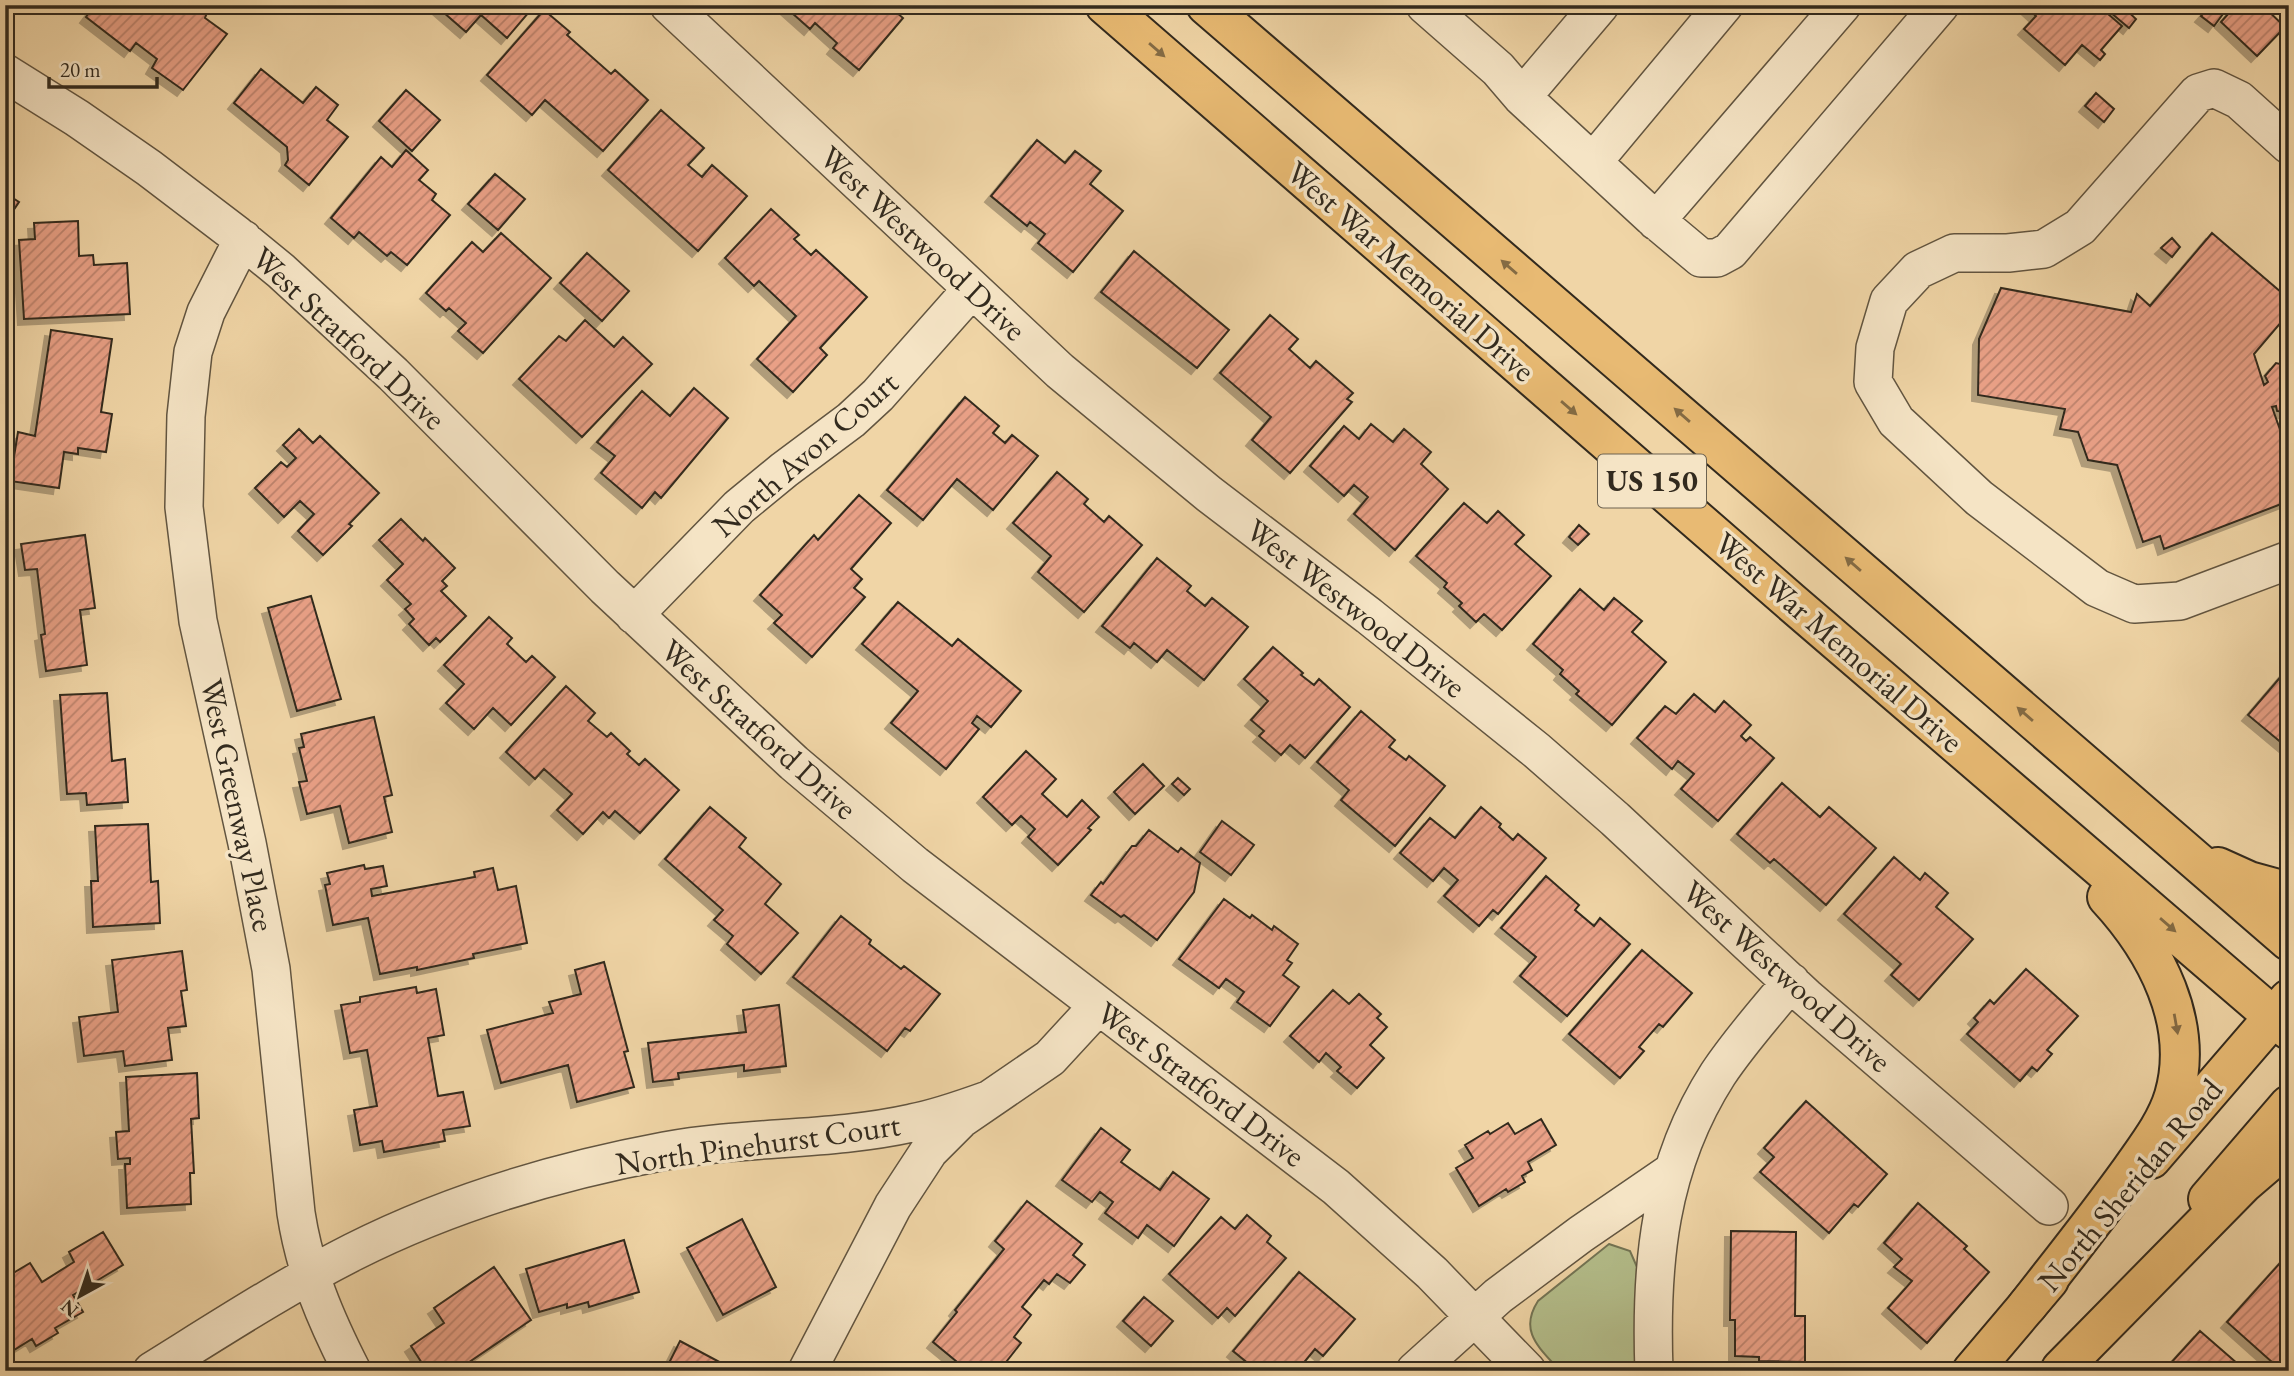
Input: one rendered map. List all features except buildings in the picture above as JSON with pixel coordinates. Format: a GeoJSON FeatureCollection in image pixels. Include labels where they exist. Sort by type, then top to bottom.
{"type":"FeatureCollection","features":[{"type":"Feature","properties":{"kind":"main road","name":"West War Memorial Drive"},"geometry":{"type":"LineString","coordinates":[[1105,5],[1919,711],[2284,1015]]}},
{"type":"Feature","properties":{"kind":"main road","name":"West War Memorial Drive"},"geometry":{"type":"LineString","coordinates":[[1206,5],[2289,941]]}},
{"type":"Feature","properties":{"kind":"main road"},"geometry":{"type":"LineString","coordinates":[[1919,711],[2045,832],[2121,912],[2150,952],[2164,980],[2177,1027],[2179,1061],[2176,1085],[2163,1120],[2119,1186],[2027,1306]]}},
{"type":"Feature","properties":{"kind":"main road"},"geometry":{"type":"LineString","coordinates":[[2070,753],[2204,859],[2249,881],[2289,892]]}},
{"type":"Feature","properties":{"kind":"main road","name":"North Sheridan Road"},"geometry":{"type":"LineString","coordinates":[[1972,1371],[2284,1015]]}},
{"type":"Feature","properties":{"kind":"main road"},"geometry":{"type":"LineString","coordinates":[[2061,1370],[2289,1105]]}},
{"type":"Feature","properties":{"kind":"main road"},"geometry":{"type":"LineString","coordinates":[[2061,1370],[2244,1183],[2272,1159],[2289,1150]]}},
{"type":"Feature","properties":{"kind":"street","name":"West Westwood Drive"},"geometry":{"type":"LineString","coordinates":[[669,5],[971,290],[1120,422],[1267,539],[1398,638],[1536,750],[1615,819],[1791,982],[2049,1206]]}},
{"type":"Feature","properties":{"kind":"street"},"geometry":{"type":"LineString","coordinates":[[1425,5],[1499,69],[1522,97],[1656,221],[1701,258],[1717,258],[1730,251],[1940,5]]}},
{"type":"Feature","properties":{"kind":"street"},"geometry":{"type":"LineString","coordinates":[[1522,97],[1600,5]]}},
{"type":"Feature","properties":{"kind":"street"},"geometry":{"type":"LineString","coordinates":[[1592,162],[1724,5]]}},
{"type":"Feature","properties":{"kind":"street"},"geometry":{"type":"LineString","coordinates":[[1656,221],[1842,5]]}},
{"type":"Feature","properties":{"kind":"street","name":"West Stratford Drive"},"geometry":{"type":"LineString","coordinates":[[5,73],[78,118],[134,157],[243,239],[385,366],[634,615],[728,704],[866,825],[1336,1187],[1422,1264],[1527,1371]]}},
{"type":"Feature","properties":{"kind":"street"},"geometry":{"type":"LineString","coordinates":[[2289,145],[2239,100],[2214,88],[2198,93],[2080,227],[2044,249],[2008,253],[1954,253],[1918,270],[1889,301],[1875,348],[1873,382],[1896,421],[1905,430],[1979,498],[2096,588],[2134,604],[2180,601],[2289,560]]}},
{"type":"Feature","properties":{"kind":"street","name":"West Greenway Place"},"geometry":{"type":"LineString","coordinates":[[243,239],[201,324],[193,352],[186,416],[184,507],[198,621],[247,843],[271,969],[296,1213],[309,1277],[352,1371]]}},
{"type":"Feature","properties":{"kind":"street","name":"North Avon Court"},"geometry":{"type":"LineString","coordinates":[[634,615],[739,508],[784,470],[852,420],[878,395],[971,290]]}},
{"type":"Feature","properties":{"kind":"street"},"geometry":{"type":"LineString","coordinates":[[1654,1371],[1655,1260],[1663,1206],[1673,1171],[1688,1130],[1717,1076],[1744,1038],[1791,982]]}},
{"type":"Feature","properties":{"kind":"street"},"geometry":{"type":"LineString","coordinates":[[807,1371],[893,1206],[920,1163],[948,1131],[1050,1058],[1098,1006]]}},
{"type":"Feature","properties":{"kind":"street","name":"North Pinehurst Court"},"geometry":{"type":"LineString","coordinates":[[152,1371],[309,1277],[374,1242],[476,1201],[552,1177],[667,1151],[822,1136],[911,1124],[988,1100]]}},
{"type":"Feature","properties":{"kind":"street"},"geometry":{"type":"LineString","coordinates":[[1415,1371],[1475,1316],[1581,1234],[1673,1171]]}},
{"type":"Feature","properties":{"kind":"green space"},"geometry":{"type":"Polygon","coordinates":[[[1609,1244],[1630,1251],[1637,1267],[1635,1339],[1638,1371],[1560,1371],[1534,1339],[1530,1322],[1532,1312],[1538,1301],[1609,1244]]]}}]}
